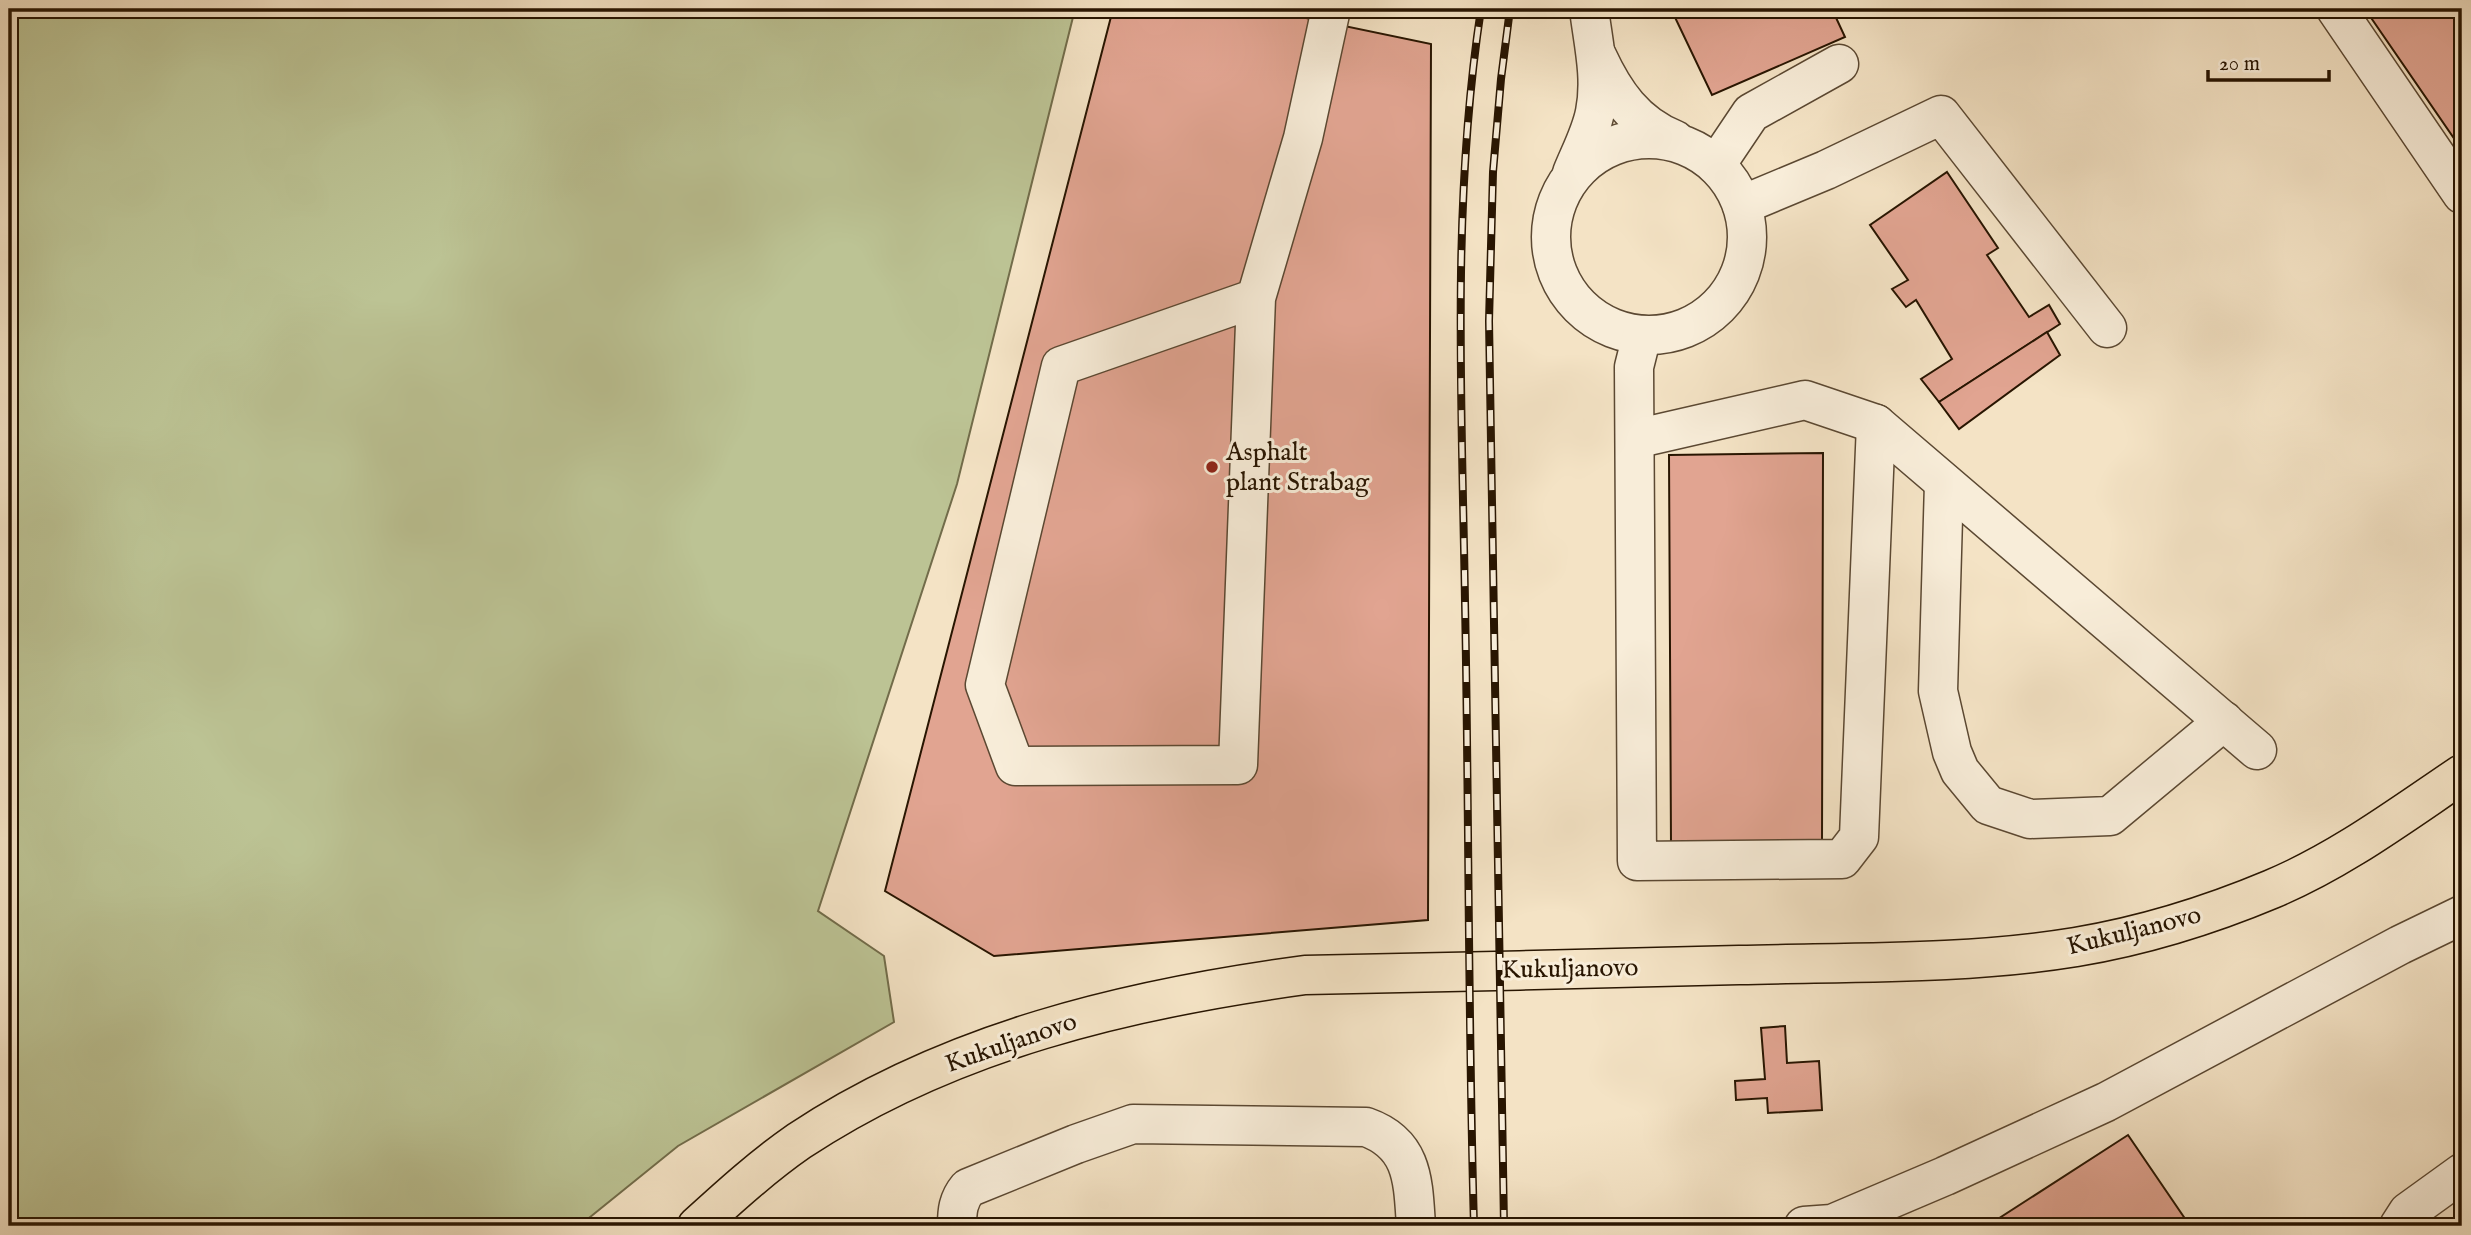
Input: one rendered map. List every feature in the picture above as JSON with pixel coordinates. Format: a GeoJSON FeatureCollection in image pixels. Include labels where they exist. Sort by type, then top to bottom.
{"type":"FeatureCollection","features":[{"type":"Feature","properties":{"kind":"main road","name":"Kukuljanovo"},"geometry":{"type":"LineString","coordinates":[[697,1226],[769,1163],[798,1142],[884,1092],[978,1051],[1057,1024],[1133,1004],[1220,987],[1305,975],[1961,960],[2078,947],[2142,933],[2192,918],[2309,873],[2462,774]]}},
{"type":"Feature","properties":{"kind":"street"},"geometry":{"type":"LineString","coordinates":[[1256,298],[1061,366],[985,685],[1015,766],[1238,765],[1256,298],[1303,138],[1331,9]]}},
{"type":"Feature","properties":{"kind":"street"},"geometry":{"type":"LineString","coordinates":[[1589,9],[1596,54],[1595,110],[1569,180],[1556,202],[1551,228],[1552,254],[1560,279],[1574,301],[1593,318],[1616,330],[1642,335],[1668,334],[1703,320],[1723,302],[1737,281],[1746,256],[1747,230],[1742,205],[1732,183],[1701,155],[1661,135],[1633,114],[1609,82],[1596,54]]}},
{"type":"Feature","properties":{"kind":"street"},"geometry":{"type":"LineString","coordinates":[[2336,9],[2462,194]]}},
{"type":"Feature","properties":{"kind":"street"},"geometry":{"type":"LineString","coordinates":[[1701,155],[1751,113],[1839,64]]}},
{"type":"Feature","properties":{"kind":"street"},"geometry":{"type":"LineString","coordinates":[[1742,205],[1826,170],[1941,115],[2107,328]]}},
{"type":"Feature","properties":{"kind":"street"},"geometry":{"type":"LineString","coordinates":[[1569,180],[1594,155],[1627,140],[1651,138],[1701,155]]}},
{"type":"Feature","properties":{"kind":"street"},"geometry":{"type":"LineString","coordinates":[[1642,335],[1634,367],[1636,861],[1842,859],[1859,837],[1876,424]]}},
{"type":"Feature","properties":{"kind":"street"},"geometry":{"type":"LineString","coordinates":[[1635,439],[1805,400],[1876,424],[2257,750]]}},
{"type":"Feature","properties":{"kind":"street"},"geometry":{"type":"LineString","coordinates":[[1944,483],[1938,691],[1952,751],[1960,771],[1988,805],[2030,819],[2062,820],[2110,816],[2224,721]]}},
{"type":"Feature","properties":{"kind":"street"},"geometry":{"type":"LineString","coordinates":[[1804,1226],[1832,1224],[1906,1210],[2389,951],[2462,915]]}},
{"type":"Feature","properties":{"kind":"street"},"geometry":{"type":"LineString","coordinates":[[957,1226],[957,1209],[961,1196],[968,1188],[1087,1140],[1132,1125],[1146,1125],[1366,1127],[1385,1134],[1411,1171],[1416,1226]]}},
{"type":"Feature","properties":{"kind":"street"},"geometry":{"type":"LineString","coordinates":[[2399,1226],[2408,1212],[2462,1172]]}},
{"type":"Feature","properties":{"kind":"green space"},"geometry":{"type":"Polygon","coordinates":[[[9,9],[1075,9],[957,484],[818,911],[884,956],[894,1022],[678,1146],[579,1226],[9,1226],[9,9]]]}},
{"type":"Feature","properties":{"kind":"building","name":"Asphalt plant Strabag"},"geometry":{"type":"Polygon","coordinates":[[[1113,9],[1263,9],[1431,44],[1428,920],[994,956],[885,891],[1113,9]]]}},
{"type":"Feature","properties":{"kind":"building"},"geometry":{"type":"Polygon","coordinates":[[[1671,9],[1832,9],[1845,37],[1712,95],[1671,9]]]}},
{"type":"Feature","properties":{"kind":"building"},"geometry":{"type":"Polygon","coordinates":[[[2365,9],[2462,9],[2462,150],[2365,9]]]}},
{"type":"Feature","properties":{"kind":"building"},"geometry":{"type":"Polygon","coordinates":[[[1947,172],[1998,248],[1987,255],[2029,317],[2049,305],[2060,324],[1939,402],[1921,379],[1952,359],[1916,300],[1906,307],[1892,289],[1908,280],[1870,225],[1947,172]]]}},
{"type":"Feature","properties":{"kind":"building"},"geometry":{"type":"Polygon","coordinates":[[[2047,332],[2060,355],[1959,429],[1939,402],[2047,332]]]}},
{"type":"Feature","properties":{"kind":"building"},"geometry":{"type":"Polygon","coordinates":[[[1823,453],[1822,843],[1671,845],[1669,455],[1823,453]]]}},
{"type":"Feature","properties":{"kind":"building"},"geometry":{"type":"Polygon","coordinates":[[[1785,1026],[1787,1063],[1819,1061],[1822,1110],[1768,1113],[1767,1098],[1736,1100],[1735,1081],[1765,1079],[1761,1028],[1785,1026]]]}},
{"type":"Feature","properties":{"kind":"building"},"geometry":{"type":"Polygon","coordinates":[[[2128,1135],[2190,1226],[1987,1226],[2128,1135]]]}},
{"type":"Feature","properties":{"kind":"railway"},"geometry":{"type":"LineString","coordinates":[[1474,1226],[1461,305],[1465,156],[1481,9]]}},
{"type":"Feature","properties":{"kind":"railway"},"geometry":{"type":"LineString","coordinates":[[1504,1226],[1489,321],[1493,172],[1510,9]]}},
{"type":"Feature","properties":{"kind":"place","name":"Asphalt plant Strabag"},"geometry":{"type":"Point","coordinates":[1212,467]}}]}
